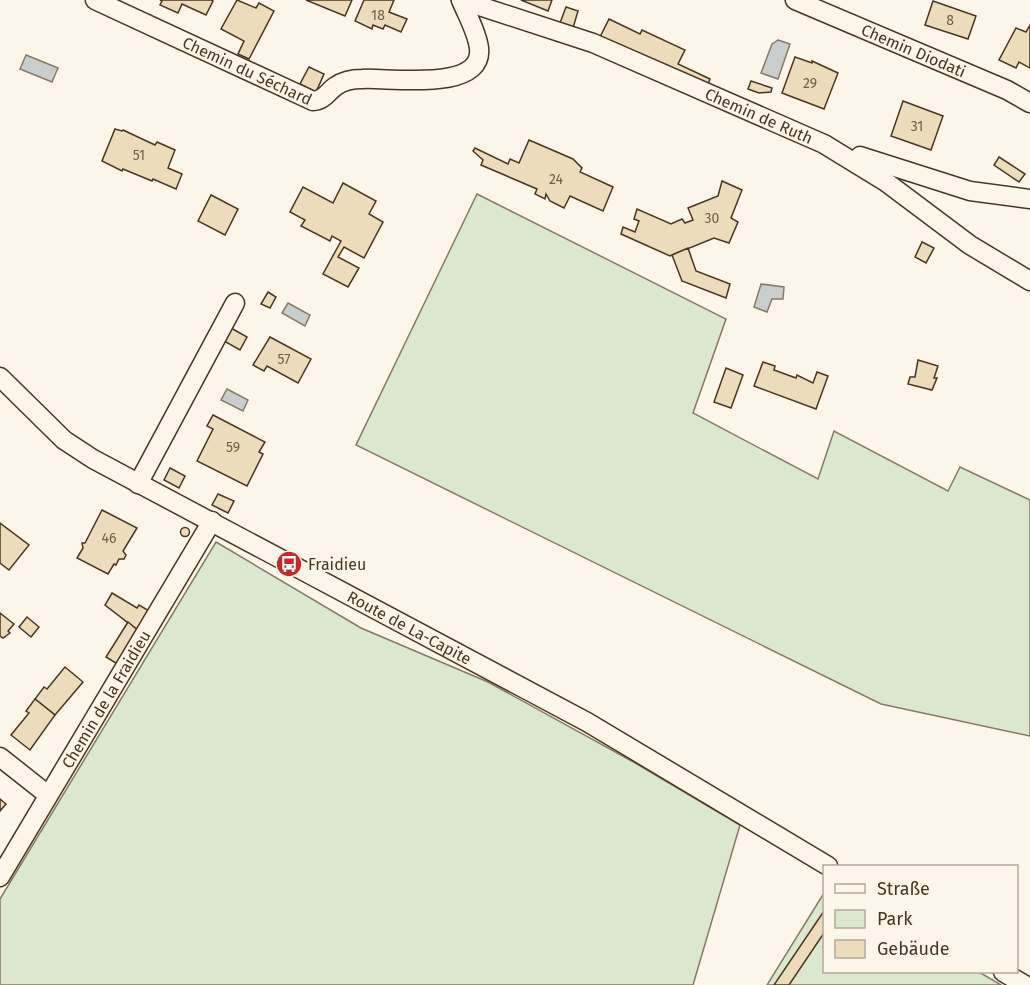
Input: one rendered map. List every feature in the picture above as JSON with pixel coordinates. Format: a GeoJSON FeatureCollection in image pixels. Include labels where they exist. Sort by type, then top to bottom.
{"type":"FeatureCollection","features":[{"type":"Feature","properties":{"kind":"street","name":"Chemin du Séchard"},"geometry":{"type":"LineString","coordinates":[[95,0],[318,101],[336,86],[349,81],[444,78],[468,72],[476,63],[479,48],[461,0]]}},
{"type":"Feature","properties":{"kind":"street","name":"Chemin de Ruth"},"geometry":{"type":"LineString","coordinates":[[461,0],[593,43],[824,144],[886,182],[970,244],[1030,280]]}},
{"type":"Feature","properties":{"kind":"street","name":"Chemin Diodati"},"geometry":{"type":"LineString","coordinates":[[795,0],[1007,90],[1030,103]]}},
{"type":"Feature","properties":{"kind":"street"},"geometry":{"type":"LineString","coordinates":[[824,144],[970,191],[1030,199]]}},
{"type":"Feature","properties":{"kind":"street"},"geometry":{"type":"LineString","coordinates":[[138,484],[235,303]]}},
{"type":"Feature","properties":{"kind":"street","name":"Route de La-Capite"},"geometry":{"type":"LineString","coordinates":[[0,377],[64,440],[93,459],[587,722],[825,865]]}},
{"type":"Feature","properties":{"kind":"street","name":"Chemin de la Fraidieu"},"geometry":{"type":"LineString","coordinates":[[0,877],[212,521]]}},
{"type":"Feature","properties":{"kind":"street"},"geometry":{"type":"LineString","coordinates":[[0,757],[48,795]]}},
{"type":"Feature","properties":{"kind":"street"},"geometry":{"type":"LineString","coordinates":[[1005,973],[1025,985]]}},
{"type":"Feature","properties":{"kind":"green space"},"geometry":{"type":"Polygon","coordinates":[[[477,194],[726,319],[693,413],[818,479],[834,431],[948,491],[960,467],[1030,500],[1030,736],[881,704],[356,445],[477,194]]]}},
{"type":"Feature","properties":{"kind":"green space"},"geometry":{"type":"Polygon","coordinates":[[[216,542],[361,628],[488,682],[637,764],[740,825],[693,985],[0,985],[0,899],[216,542]]]}},
{"type":"Feature","properties":{"kind":"green space"},"geometry":{"type":"Polygon","coordinates":[[[823,895],[823,973],[981,973],[1001,985],[767,985],[823,895]]]}},
{"type":"Feature","properties":{"kind":"shaded area"},"geometry":{"type":"Polygon","coordinates":[[[778,40],[790,44],[778,79],[761,73],[772,44],[778,40]]]}},
{"type":"Feature","properties":{"kind":"shaded area"},"geometry":{"type":"Polygon","coordinates":[[[26,55],[58,68],[52,82],[20,69],[26,55]]]}},
{"type":"Feature","properties":{"kind":"shaded area"},"geometry":{"type":"Polygon","coordinates":[[[761,284],[784,287],[783,299],[772,299],[767,312],[754,307],[761,284]]]}},
{"type":"Feature","properties":{"kind":"shaded area"},"geometry":{"type":"Polygon","coordinates":[[[288,303],[310,315],[305,326],[282,313],[288,303]]]}},
{"type":"Feature","properties":{"kind":"shaded area"},"geometry":{"type":"Polygon","coordinates":[[[227,389],[248,400],[243,411],[221,400],[227,389]]]}},
{"type":"Feature","properties":{"kind":"building"},"geometry":{"type":"Polygon","coordinates":[[[160,0],[213,1],[206,15],[182,4],[178,13],[160,5],[162,1],[160,0]]]}},
{"type":"Feature","properties":{"kind":"building"},"geometry":{"type":"Polygon","coordinates":[[[237,0],[256,8],[259,3],[274,11],[249,59],[238,54],[244,41],[221,29],[237,0]]]}},
{"type":"Feature","properties":{"kind":"building"},"geometry":{"type":"Polygon","coordinates":[[[306,0],[352,0],[345,16],[306,0]]]}},
{"type":"Feature","properties":{"kind":"building"},"geometry":{"type":"Polygon","coordinates":[[[364,0],[394,0],[389,12],[407,19],[401,32],[385,25],[383,29],[373,25],[372,29],[355,21],[364,0]]]}},
{"type":"Feature","properties":{"kind":"building"},"geometry":{"type":"Polygon","coordinates":[[[521,0],[552,0],[548,11],[521,0]]]}},
{"type":"Feature","properties":{"kind":"building"},"geometry":{"type":"Polygon","coordinates":[[[933,1],[976,16],[968,39],[925,25],[933,1]]]}},
{"type":"Feature","properties":{"kind":"building"},"geometry":{"type":"Polygon","coordinates":[[[566,7],[578,11],[573,28],[560,23],[566,7]]]}},
{"type":"Feature","properties":{"kind":"building"},"geometry":{"type":"Polygon","coordinates":[[[609,19],[640,34],[642,30],[685,50],[678,64],[710,79],[707,87],[600,37],[609,19]]]}},
{"type":"Feature","properties":{"kind":"building"},"geometry":{"type":"Polygon","coordinates":[[[1030,25],[1030,68],[1019,62],[1016,68],[999,60],[1016,28],[1026,32],[1030,25]]]}},
{"type":"Feature","properties":{"kind":"building"},"geometry":{"type":"Polygon","coordinates":[[[795,57],[812,63],[812,61],[838,73],[824,109],[782,93],[795,57]]]}},
{"type":"Feature","properties":{"kind":"building"},"geometry":{"type":"Polygon","coordinates":[[[309,67],[324,74],[316,92],[300,84],[309,67]]]}},
{"type":"Feature","properties":{"kind":"building"},"geometry":{"type":"Polygon","coordinates":[[[751,81],[772,88],[771,92],[759,93],[748,89],[751,81]]]}},
{"type":"Feature","properties":{"kind":"building"},"geometry":{"type":"Polygon","coordinates":[[[903,101],[943,116],[931,150],[891,136],[903,101]]]}},
{"type":"Feature","properties":{"kind":"building"},"geometry":{"type":"Polygon","coordinates":[[[115,129],[123,130],[155,145],[157,142],[175,150],[168,168],[182,174],[176,189],[123,169],[122,171],[102,161],[115,129]]]}},
{"type":"Feature","properties":{"kind":"building"},"geometry":{"type":"Polygon","coordinates":[[[529,140],[573,159],[582,168],[580,172],[613,187],[603,211],[570,196],[564,208],[550,201],[546,194],[545,199],[535,194],[537,189],[481,165],[483,160],[473,151],[475,148],[508,164],[510,159],[519,163],[529,140]]]}},
{"type":"Feature","properties":{"kind":"building"},"geometry":{"type":"Polygon","coordinates":[[[999,157],[1025,174],[1019,182],[994,165],[999,157]]]}},
{"type":"Feature","properties":{"kind":"building"},"geometry":{"type":"Polygon","coordinates":[[[722,181],[742,190],[731,218],[738,222],[729,243],[714,238],[670,256],[621,234],[623,227],[635,232],[639,221],[634,219],[637,209],[671,224],[682,219],[685,223],[693,220],[688,208],[718,196],[722,181]]]}},
{"type":"Feature","properties":{"kind":"building"},"geometry":{"type":"Polygon","coordinates":[[[343,183],[376,201],[369,214],[383,222],[364,258],[344,247],[338,257],[359,268],[348,287],[323,274],[341,241],[332,236],[330,241],[301,226],[305,220],[290,212],[303,187],[333,203],[343,183]]]}},
{"type":"Feature","properties":{"kind":"building"},"geometry":{"type":"Polygon","coordinates":[[[211,195],[238,209],[225,235],[198,221],[211,195]]]}},
{"type":"Feature","properties":{"kind":"building"},"geometry":{"type":"Polygon","coordinates":[[[922,242],[934,248],[926,263],[915,257],[922,242]]]}},
{"type":"Feature","properties":{"kind":"building"},"geometry":{"type":"Polygon","coordinates":[[[688,248],[696,271],[730,284],[726,298],[682,281],[672,255],[688,248]]]}},
{"type":"Feature","properties":{"kind":"building"},"geometry":{"type":"Polygon","coordinates":[[[268,292],[276,297],[270,308],[261,304],[268,292]]]}},
{"type":"Feature","properties":{"kind":"building"},"geometry":{"type":"Polygon","coordinates":[[[231,328],[247,337],[240,350],[224,341],[231,328]]]}},
{"type":"Feature","properties":{"kind":"building"},"geometry":{"type":"Polygon","coordinates":[[[270,337],[311,359],[298,383],[267,366],[264,371],[253,365],[270,337]]]}},
{"type":"Feature","properties":{"kind":"building"},"geometry":{"type":"Polygon","coordinates":[[[918,360],[938,366],[934,378],[937,378],[932,390],[908,384],[910,377],[915,377],[918,360]]]}},
{"type":"Feature","properties":{"kind":"building"},"geometry":{"type":"Polygon","coordinates":[[[763,362],[775,366],[774,370],[796,378],[797,375],[813,383],[817,372],[828,376],[816,409],[754,386],[763,362]]]}},
{"type":"Feature","properties":{"kind":"building"},"geometry":{"type":"Polygon","coordinates":[[[726,368],[743,375],[731,408],[714,402],[726,368]]]}},
{"type":"Feature","properties":{"kind":"building"},"geometry":{"type":"Polygon","coordinates":[[[213,415],[265,442],[259,452],[263,454],[247,486],[197,461],[213,429],[207,426],[213,415]]]}},
{"type":"Feature","properties":{"kind":"building"},"geometry":{"type":"Polygon","coordinates":[[[170,468],[185,476],[179,488],[164,480],[170,468]]]}},
{"type":"Feature","properties":{"kind":"building"},"geometry":{"type":"Polygon","coordinates":[[[218,494],[234,501],[228,513],[212,505],[218,494]]]}},
{"type":"Feature","properties":{"kind":"building"},"geometry":{"type":"Polygon","coordinates":[[[102,510],[137,528],[123,551],[126,555],[124,559],[119,559],[108,574],[77,558],[83,548],[82,543],[85,543],[102,510]]]}},
{"type":"Feature","properties":{"kind":"building"},"geometry":{"type":"Polygon","coordinates":[[[0,523],[29,545],[9,570],[0,563],[0,523]]]}},
{"type":"Feature","properties":{"kind":"building"},"geometry":{"type":"Polygon","coordinates":[[[185,527],[190,532],[185,537],[180,532],[185,527]]]}},
{"type":"Feature","properties":{"kind":"building"},"geometry":{"type":"Polygon","coordinates":[[[112,593],[137,608],[139,605],[151,612],[140,632],[105,605],[112,593]]]}},
{"type":"Feature","properties":{"kind":"building"},"geometry":{"type":"Polygon","coordinates":[[[0,613],[14,624],[8,631],[10,633],[3,638],[0,636],[0,613]]]}},
{"type":"Feature","properties":{"kind":"building"},"geometry":{"type":"Polygon","coordinates":[[[27,617],[39,627],[31,637],[19,627],[27,617]]]}},
{"type":"Feature","properties":{"kind":"building"},"geometry":{"type":"Polygon","coordinates":[[[128,622],[140,632],[119,665],[106,657],[128,622]]]}},
{"type":"Feature","properties":{"kind":"building"},"geometry":{"type":"Polygon","coordinates":[[[65,667],[83,682],[55,715],[35,699],[44,687],[47,689],[65,667]]]}},
{"type":"Feature","properties":{"kind":"building"},"geometry":{"type":"Polygon","coordinates":[[[35,699],[55,715],[30,750],[11,735],[29,713],[26,711],[35,699]]]}},
{"type":"Feature","properties":{"kind":"building"},"geometry":{"type":"Polygon","coordinates":[[[0,799],[6,804],[0,811],[0,799]]]}},
{"type":"Feature","properties":{"kind":"building"},"geometry":{"type":"Polygon","coordinates":[[[823,912],[823,934],[789,985],[774,985],[823,912]]]}},
{"type":"Feature","properties":{"kind":"place","name":"Fraidieu"},"geometry":{"type":"Point","coordinates":[289,564]}}]}
